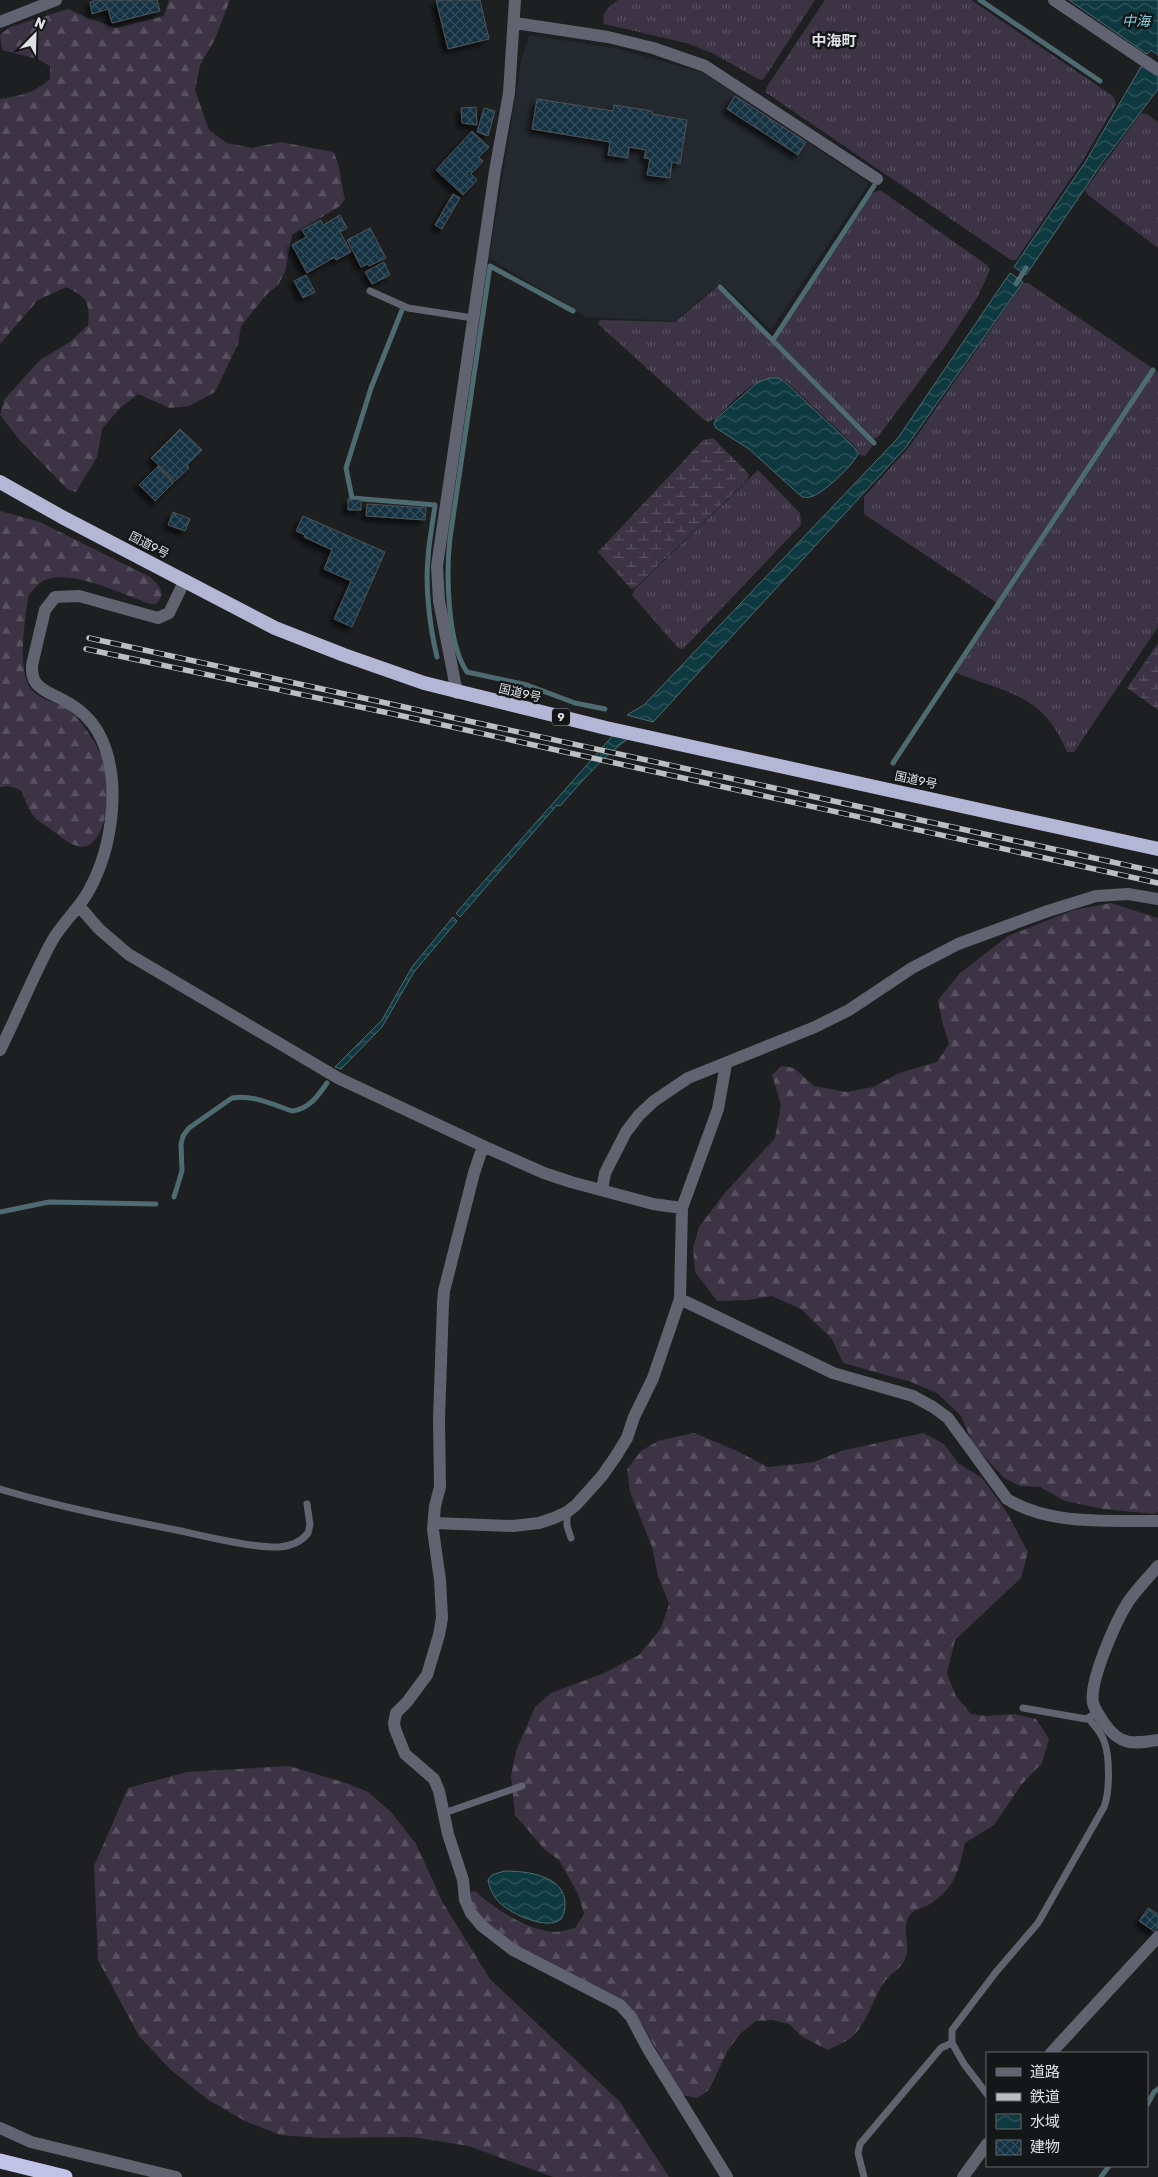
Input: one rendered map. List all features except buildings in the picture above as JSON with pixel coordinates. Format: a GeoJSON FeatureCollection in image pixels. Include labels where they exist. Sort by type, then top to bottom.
{"type":"FeatureCollection","features":[{"type":"Feature","properties":{"kind":"highway","name":"国道9号"},"geometry":{"type":"LineString","coordinates":[[0,482],[62,517],[275,628],[382,669],[457,693],[606,728],[1158,849]]}},
{"type":"Feature","properties":{"kind":"highway"},"geometry":{"type":"LineString","coordinates":[[0,2161],[65,2177]]}},
{"type":"Feature","properties":{"kind":"street"},"geometry":{"type":"LineString","coordinates":[[0,22],[56,0]]}},
{"type":"Feature","properties":{"kind":"street"},"geometry":{"type":"LineString","coordinates":[[457,693],[439,601],[437,566],[495,172],[509,93],[515,0]]}},
{"type":"Feature","properties":{"kind":"street"},"geometry":{"type":"LineString","coordinates":[[1054,0],[1158,70]]}},
{"type":"Feature","properties":{"kind":"street"},"geometry":{"type":"LineString","coordinates":[[514,23],[608,37],[653,48],[705,66],[877,179]]}},
{"type":"Feature","properties":{"kind":"street"},"geometry":{"type":"LineString","coordinates":[[0,1050],[53,939],[80,906],[89,890],[104,848],[112,808],[113,778],[104,744],[88,718],[64,700],[41,688],[35,682],[32,665],[45,610],[54,597],[70,595],[158,618],[169,613],[185,580]]}},
{"type":"Feature","properties":{"kind":"street"},"geometry":{"type":"LineString","coordinates":[[602,1190],[606,1174],[616,1150],[626,1132],[639,1115],[654,1101],[688,1078],[815,1027],[849,1010],[912,968],[958,944],[1048,911],[1096,896],[1128,894],[1158,899]]}},
{"type":"Feature","properties":{"kind":"street"},"geometry":{"type":"LineString","coordinates":[[80,906],[99,928],[128,954],[338,1078],[544,1173],[653,1204],[682,1208]]}},
{"type":"Feature","properties":{"kind":"street"},"geometry":{"type":"LineString","coordinates":[[434,1523],[513,1526],[539,1523],[567,1512],[602,1476],[627,1438],[634,1417],[653,1378],[680,1299],[682,1208],[718,1109],[726,1064]]}},
{"type":"Feature","properties":{"kind":"street"},"geometry":{"type":"LineString","coordinates":[[483,1146],[474,1172],[444,1291],[438,1419],[440,1487],[434,1523],[434,1542],[442,1598],[439,1635],[427,1675],[412,1696],[396,1713],[394,1723],[399,1743],[405,1754],[434,1779],[448,1834],[464,1880],[466,1900],[471,1913],[482,1926],[513,1950],[620,2005],[631,2017],[648,2049],[727,2177]]}},
{"type":"Feature","properties":{"kind":"street"},"geometry":{"type":"LineString","coordinates":[[680,1299],[833,1373],[912,1396],[933,1406],[948,1418],[1007,1499],[1020,1507],[1059,1518],[1158,1521]]}},
{"type":"Feature","properties":{"kind":"street"},"geometry":{"type":"LineString","coordinates":[[1158,1566],[1128,1602],[1103,1656],[1093,1684],[1093,1714],[1112,1733],[1118,1738],[1134,1744],[1158,1740]]}},
{"type":"Feature","properties":{"kind":"street"},"geometry":{"type":"LineString","coordinates":[[1052,2052],[1158,1937]]}},
{"type":"Feature","properties":{"kind":"street"},"geometry":{"type":"LineString","coordinates":[[0,2128],[31,2142],[176,2177]]}},
{"type":"Feature","properties":{"kind":"street"},"geometry":{"type":"LineString","coordinates":[[963,2177],[986,2145]]}},
{"type":"Feature","properties":{"kind":"lane"},"geometry":{"type":"LineString","coordinates":[[370,291],[408,308],[473,318]]}},
{"type":"Feature","properties":{"kind":"lane"},"geometry":{"type":"LineString","coordinates":[[0,1489],[40,1501],[197,1535],[278,1547],[298,1542],[308,1533],[310,1525],[307,1504]]}},
{"type":"Feature","properties":{"kind":"lane"},"geometry":{"type":"LineString","coordinates":[[567,1512],[567,1526],[571,1538]]}},
{"type":"Feature","properties":{"kind":"lane"},"geometry":{"type":"LineString","coordinates":[[986,2093],[964,2064],[952,2043],[951,2034],[954,2026],[996,1972],[1038,1923],[1104,1807],[1107,1795],[1106,1749],[1093,1714],[1023,1708]]}},
{"type":"Feature","properties":{"kind":"lane"},"geometry":{"type":"LineString","coordinates":[[444,1813],[522,1786]]}},
{"type":"Feature","properties":{"kind":"lane"},"geometry":{"type":"LineString","coordinates":[[864,2177],[858,2153],[860,2144],[941,2048],[952,2043]]}},
{"type":"Feature","properties":{"kind":"shaded area"},"geometry":{"type":"Polygon","coordinates":[[[529,35],[614,48],[704,73],[869,183],[771,330],[721,283],[675,321],[586,317],[489,258],[521,62],[529,35]]]}},
{"type":"Feature","properties":{"kind":"green space"},"geometry":{"type":"Polygon","coordinates":[[[169,0],[230,0],[215,39],[200,65],[195,90],[209,130],[227,143],[252,148],[281,142],[333,152],[339,167],[345,199],[340,206],[292,235],[285,272],[278,285],[267,294],[241,326],[238,344],[215,392],[189,406],[170,408],[138,394],[120,408],[102,429],[97,457],[76,492],[68,490],[18,438],[0,415],[4,400],[40,360],[70,342],[88,325],[88,311],[83,297],[66,287],[38,300],[0,344],[0,99],[20,95],[39,88],[50,79],[50,66],[38,59],[2,50],[0,35],[10,27],[68,9],[116,28],[164,16],[169,0]]]}},
{"type":"Feature","properties":{"kind":"green space"},"geometry":{"type":"Polygon","coordinates":[[[618,0],[815,0],[763,80],[712,53],[686,43],[604,24],[603,20],[606,10],[618,0]]]}},
{"type":"Feature","properties":{"kind":"green space"},"geometry":{"type":"Polygon","coordinates":[[[825,0],[971,0],[1113,96],[1116,104],[1083,160],[1016,260],[1011,260],[765,92],[825,0]]]}},
{"type":"Feature","properties":{"kind":"green space"},"geometry":{"type":"Polygon","coordinates":[[[1141,113],[1148,115],[1158,122],[1158,248],[1088,195],[1085,190],[1141,113]]]}},
{"type":"Feature","properties":{"kind":"green space"},"geometry":{"type":"Polygon","coordinates":[[[880,190],[987,265],[990,270],[978,296],[944,348],[878,437],[873,439],[775,339],[871,193],[880,190]]]}},
{"type":"Feature","properties":{"kind":"green space"},"geometry":{"type":"Polygon","coordinates":[[[1023,283],[1028,283],[1158,372],[1158,627],[1074,752],[1067,752],[1058,733],[1047,718],[1035,707],[1008,692],[957,673],[956,668],[998,610],[997,603],[864,514],[864,497],[909,447],[1023,283]]]}},
{"type":"Feature","properties":{"kind":"green space"},"geometry":{"type":"Polygon","coordinates":[[[717,287],[873,445],[865,456],[859,455],[856,447],[786,381],[776,378],[766,379],[757,383],[739,396],[716,418],[708,422],[598,324],[600,320],[675,322],[717,287]]]}},
{"type":"Feature","properties":{"kind":"green space"},"geometry":{"type":"Polygon","coordinates":[[[713,438],[749,474],[748,479],[635,588],[631,589],[598,552],[703,440],[713,438]]]}},
{"type":"Feature","properties":{"kind":"green space"},"geometry":{"type":"Polygon","coordinates":[[[758,470],[800,513],[801,525],[683,649],[678,648],[632,595],[635,589],[758,470]]]}},
{"type":"Feature","properties":{"kind":"green space"},"geometry":{"type":"Polygon","coordinates":[[[0,511],[40,522],[150,577],[156,583],[161,593],[161,597],[156,604],[150,604],[112,589],[67,577],[41,582],[29,594],[23,655],[26,679],[30,688],[42,698],[66,708],[80,721],[94,742],[109,774],[110,793],[104,822],[97,838],[91,844],[84,847],[71,844],[35,818],[21,790],[8,786],[0,787],[0,511]]]}},
{"type":"Feature","properties":{"kind":"green space"},"geometry":{"type":"Polygon","coordinates":[[[1158,643],[1158,710],[1127,688],[1158,643]]]}},
{"type":"Feature","properties":{"kind":"green space"},"geometry":{"type":"Polygon","coordinates":[[[1111,903],[1158,918],[1158,1512],[1154,1514],[1103,1509],[1065,1501],[1040,1487],[1020,1486],[1004,1478],[973,1444],[961,1416],[937,1393],[911,1382],[843,1363],[832,1339],[801,1309],[772,1296],[748,1300],[717,1301],[695,1272],[693,1248],[699,1227],[724,1194],[775,1138],[781,1105],[772,1075],[781,1066],[794,1068],[814,1086],[847,1092],[873,1087],[899,1073],[937,1062],[949,1044],[938,1000],[960,973],[1008,936],[1074,910],[1111,903]]]}},
{"type":"Feature","properties":{"kind":"green space"},"geometry":{"type":"Polygon","coordinates":[[[694,1433],[735,1450],[768,1467],[814,1462],[841,1451],[923,1433],[944,1444],[958,1463],[982,1478],[1006,1511],[1028,1552],[1021,1578],[955,1640],[947,1674],[956,1696],[971,1714],[986,1716],[1014,1714],[1036,1719],[1049,1739],[1042,1763],[1022,1784],[994,1825],[965,1843],[955,1878],[945,1892],[930,1904],[914,1911],[910,1915],[906,1926],[907,1953],[903,1962],[885,1981],[857,2032],[844,2042],[828,2050],[801,2036],[789,2024],[772,2020],[756,2021],[741,2033],[728,2050],[709,2090],[697,2098],[682,2095],[643,2026],[631,2012],[514,1947],[481,1921],[468,1898],[471,1892],[475,1891],[512,1918],[523,1924],[545,1931],[558,1932],[575,1928],[584,1914],[578,1894],[559,1860],[545,1850],[515,1815],[511,1776],[516,1751],[535,1707],[551,1693],[602,1674],[639,1655],[661,1628],[669,1604],[658,1576],[652,1547],[630,1492],[627,1469],[641,1451],[658,1441],[694,1433]]]}},
{"type":"Feature","properties":{"kind":"green space"},"geometry":{"type":"Polygon","coordinates":[[[289,1766],[346,1783],[368,1792],[392,1813],[416,1844],[443,1903],[490,1979],[620,2102],[669,2177],[553,2177],[469,2146],[412,2137],[320,2138],[280,2135],[245,2121],[207,2099],[171,2070],[139,2036],[98,1960],[94,1866],[128,1788],[187,1772],[289,1766]]]}},
{"type":"Feature","properties":{"kind":"water","name":"中海"},"geometry":{"type":"Polygon","coordinates":[[[1069,0],[1158,0],[1158,55],[1151,50],[1147,54],[1069,0]]]}},
{"type":"Feature","properties":{"kind":"water"},"geometry":{"type":"Polygon","coordinates":[[[1142,65],[1158,76],[1158,89],[1102,163],[1026,275],[1014,267],[1086,161],[1142,65]]]}},
{"type":"Feature","properties":{"kind":"water"},"geometry":{"type":"Polygon","coordinates":[[[1010,273],[1023,282],[906,447],[653,722],[627,715],[644,705],[898,438],[1010,273]]]}},
{"type":"Feature","properties":{"kind":"water"},"geometry":{"type":"Polygon","coordinates":[[[770,378],[778,378],[785,382],[855,448],[858,454],[837,479],[822,491],[810,497],[802,497],[749,449],[716,428],[714,424],[716,419],[758,382],[770,378]]]}},
{"type":"Feature","properties":{"kind":"water"},"geometry":{"type":"Polygon","coordinates":[[[616,732],[632,736],[603,760],[560,806],[557,805],[460,917],[456,913],[616,732]]]}},
{"type":"Feature","properties":{"kind":"water"},"geometry":{"type":"Polygon","coordinates":[[[453,917],[457,921],[414,972],[382,1027],[341,1069],[335,1067],[382,1020],[412,967],[453,917]]]}},
{"type":"Feature","properties":{"kind":"water"},"geometry":{"type":"Polygon","coordinates":[[[504,1871],[533,1874],[552,1881],[563,1894],[565,1904],[561,1919],[548,1923],[530,1920],[512,1912],[500,1903],[492,1892],[488,1880],[492,1875],[504,1871]]]}},
{"type":"Feature","properties":{"kind":"waterway"},"geometry":{"type":"LineString","coordinates":[[980,0],[1100,81]]}},
{"type":"Feature","properties":{"kind":"waterway"},"geometry":{"type":"LineString","coordinates":[[773,340],[874,186]]}},
{"type":"Feature","properties":{"kind":"waterway"},"geometry":{"type":"LineString","coordinates":[[573,311],[490,266],[450,538],[448,588],[455,644],[467,672],[527,685],[575,703],[605,709]]}},
{"type":"Feature","properties":{"kind":"waterway"},"geometry":{"type":"LineString","coordinates":[[1016,284],[1026,268]]}},
{"type":"Feature","properties":{"kind":"waterway"},"geometry":{"type":"LineString","coordinates":[[720,287],[874,443]]}},
{"type":"Feature","properties":{"kind":"waterway"},"geometry":{"type":"LineString","coordinates":[[402,310],[371,388],[346,468],[352,498],[435,505],[427,582],[430,621],[437,657]]}},
{"type":"Feature","properties":{"kind":"waterway"},"geometry":{"type":"LineString","coordinates":[[893,763],[1153,370]]}},
{"type":"Feature","properties":{"kind":"waterway"},"geometry":{"type":"LineString","coordinates":[[174,1197],[182,1171],[181,1144],[183,1136],[189,1128],[232,1098],[255,1099],[292,1111],[298,1110],[308,1105],[327,1083]]}},
{"type":"Feature","properties":{"kind":"waterway"},"geometry":{"type":"LineString","coordinates":[[0,1212],[49,1202],[156,1204]]}},
{"type":"Feature","properties":{"kind":"waterway"},"geometry":{"type":"LineString","coordinates":[[1148,2103],[1154,2092],[1158,2089]]}},
{"type":"Feature","properties":{"kind":"waterway"},"geometry":{"type":"LineString","coordinates":[[1101,2177],[1108,2167]]}},
{"type":"Feature","properties":{"kind":"railway"},"geometry":{"type":"LineString","coordinates":[[89,638],[1158,872]]}},
{"type":"Feature","properties":{"kind":"railway"},"geometry":{"type":"LineString","coordinates":[[86,649],[398,715],[1158,883]]}},
{"type":"Feature","properties":{"kind":"district","name":"中海町"},"geometry":{"type":"Point","coordinates":[834,41]}}]}
